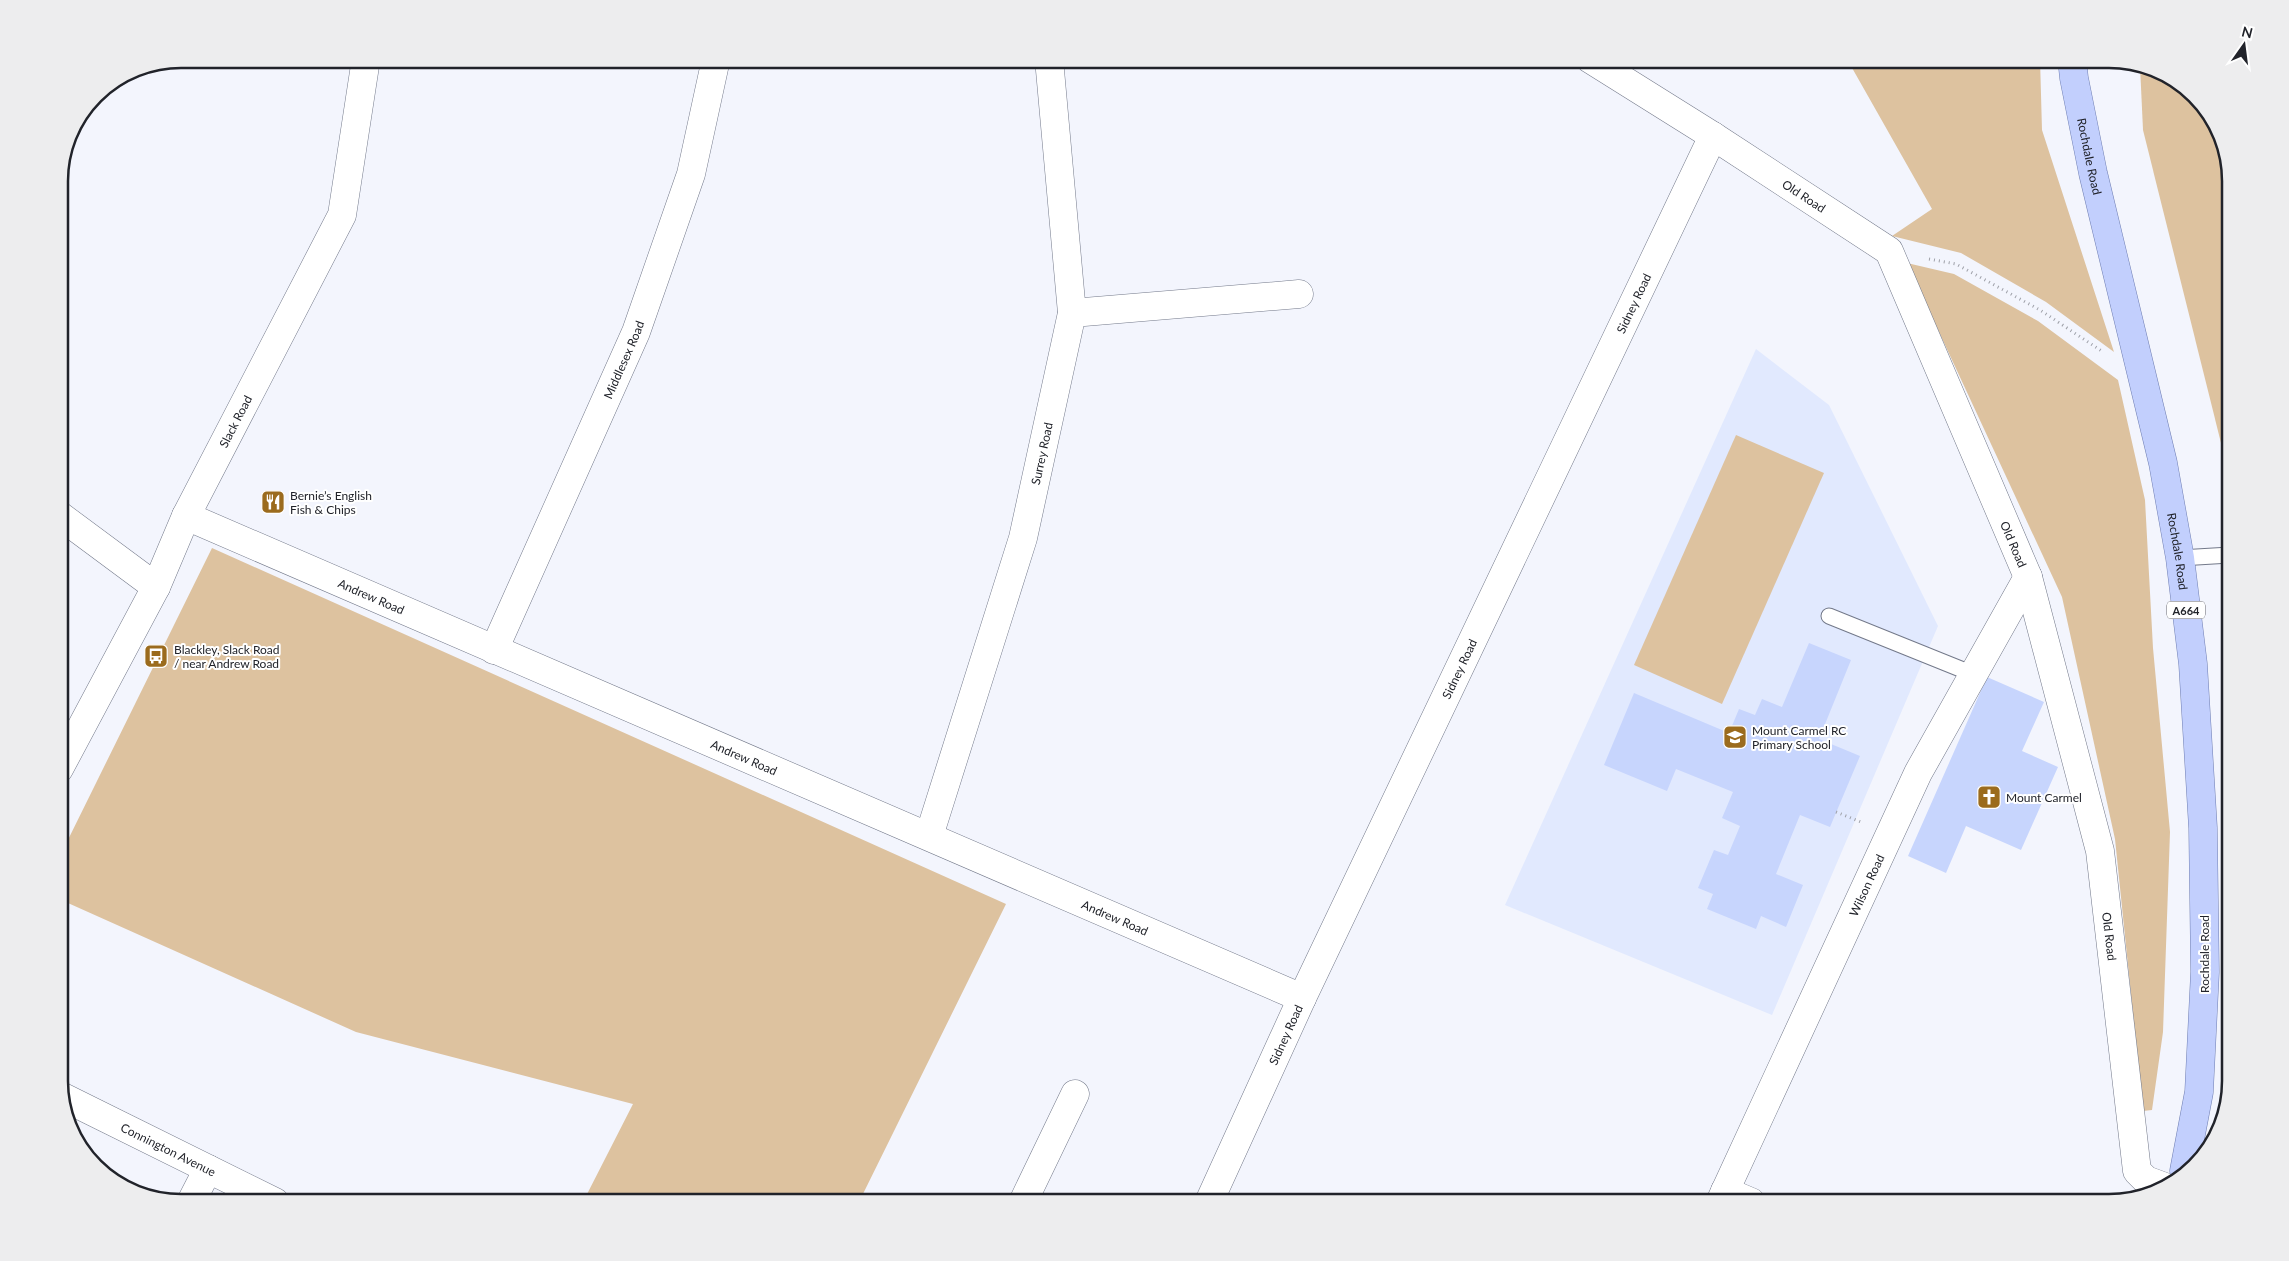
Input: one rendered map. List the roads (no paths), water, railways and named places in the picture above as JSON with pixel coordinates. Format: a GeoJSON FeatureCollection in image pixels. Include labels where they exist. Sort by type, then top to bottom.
{"type":"FeatureCollection","features":[{"type":"Feature","properties":{"kind":"main road","name":"Rochdale Road"},"geometry":{"type":"LineString","coordinates":[[2073,67],[2093,173],[2163,464],[2180,558],[2192,664],[2203,828],[2205,972],[2199,1092],[2185,1164]]}},
{"type":"Feature","properties":{"kind":"street","name":"Slack Road"},"geometry":{"type":"LineString","coordinates":[[68,752],[156,587],[186,516],[342,215],[365,67]]}},
{"type":"Feature","properties":{"kind":"street","name":"Middlesex Road"},"geometry":{"type":"LineString","coordinates":[[494,650],[636,332],[692,174],[714,67]]}},
{"type":"Feature","properties":{"kind":"street","name":"Surrey Road"},"geometry":{"type":"LineString","coordinates":[[929,836],[1023,538],[1072,313],[1050,67]]}},
{"type":"Feature","properties":{"kind":"street","name":"Old Road"},"geometry":{"type":"LineString","coordinates":[[1603,67],[1713,136],[1889,251],[2028,577],[2100,851],[2137,1171],[2146,1180],[2155,1183]]}},
{"type":"Feature","properties":{"kind":"street","name":"Sidney Road"},"geometry":{"type":"LineString","coordinates":[[1212,1194],[1302,998],[1713,136]]}},
{"type":"Feature","properties":{"kind":"street"},"geometry":{"type":"LineString","coordinates":[[1072,313],[1299,294]]}},
{"type":"Feature","properties":{"kind":"street","name":"Andrew Road"},"geometry":{"type":"LineString","coordinates":[[186,516],[1302,998]]}},
{"type":"Feature","properties":{"kind":"street"},"geometry":{"type":"LineString","coordinates":[[68,522],[156,587]]}},
{"type":"Feature","properties":{"kind":"street","name":"Wilson Road"},"geometry":{"type":"LineString","coordinates":[[1724,1194],[1918,773],[2028,577]]}},
{"type":"Feature","properties":{"kind":"street"},"geometry":{"type":"LineString","coordinates":[[1027,1194],[1075,1094]]}},
{"type":"Feature","properties":{"kind":"street","name":"Connington Avenue"},"geometry":{"type":"LineString","coordinates":[[70,1100],[259,1194]]}},
{"type":"Feature","properties":{"kind":"street"},"geometry":{"type":"LineString","coordinates":[[195,1194],[208,1169]]}},
{"type":"Feature","properties":{"kind":"lane"},"geometry":{"type":"LineString","coordinates":[[2180,558],[2221,556]]}},
{"type":"Feature","properties":{"kind":"lane"},"geometry":{"type":"LineString","coordinates":[[1829,616],[1973,674]]}},
{"type":"Feature","properties":{"kind":"place","name":"Bernie’s English Fish & Chips"},"geometry":{"type":"Point","coordinates":[273,502]}},
{"type":"Feature","properties":{"kind":"place","name":"Blackley, Slack Road / near Andrew Road"},"geometry":{"type":"Point","coordinates":[156,656]}},
{"type":"Feature","properties":{"kind":"place","name":"Mount Carmel RC Primary School"},"geometry":{"type":"Point","coordinates":[1735,737]}},
{"type":"Feature","properties":{"kind":"place","name":"Mount Carmel"},"geometry":{"type":"Point","coordinates":[1989,797]}}]}
